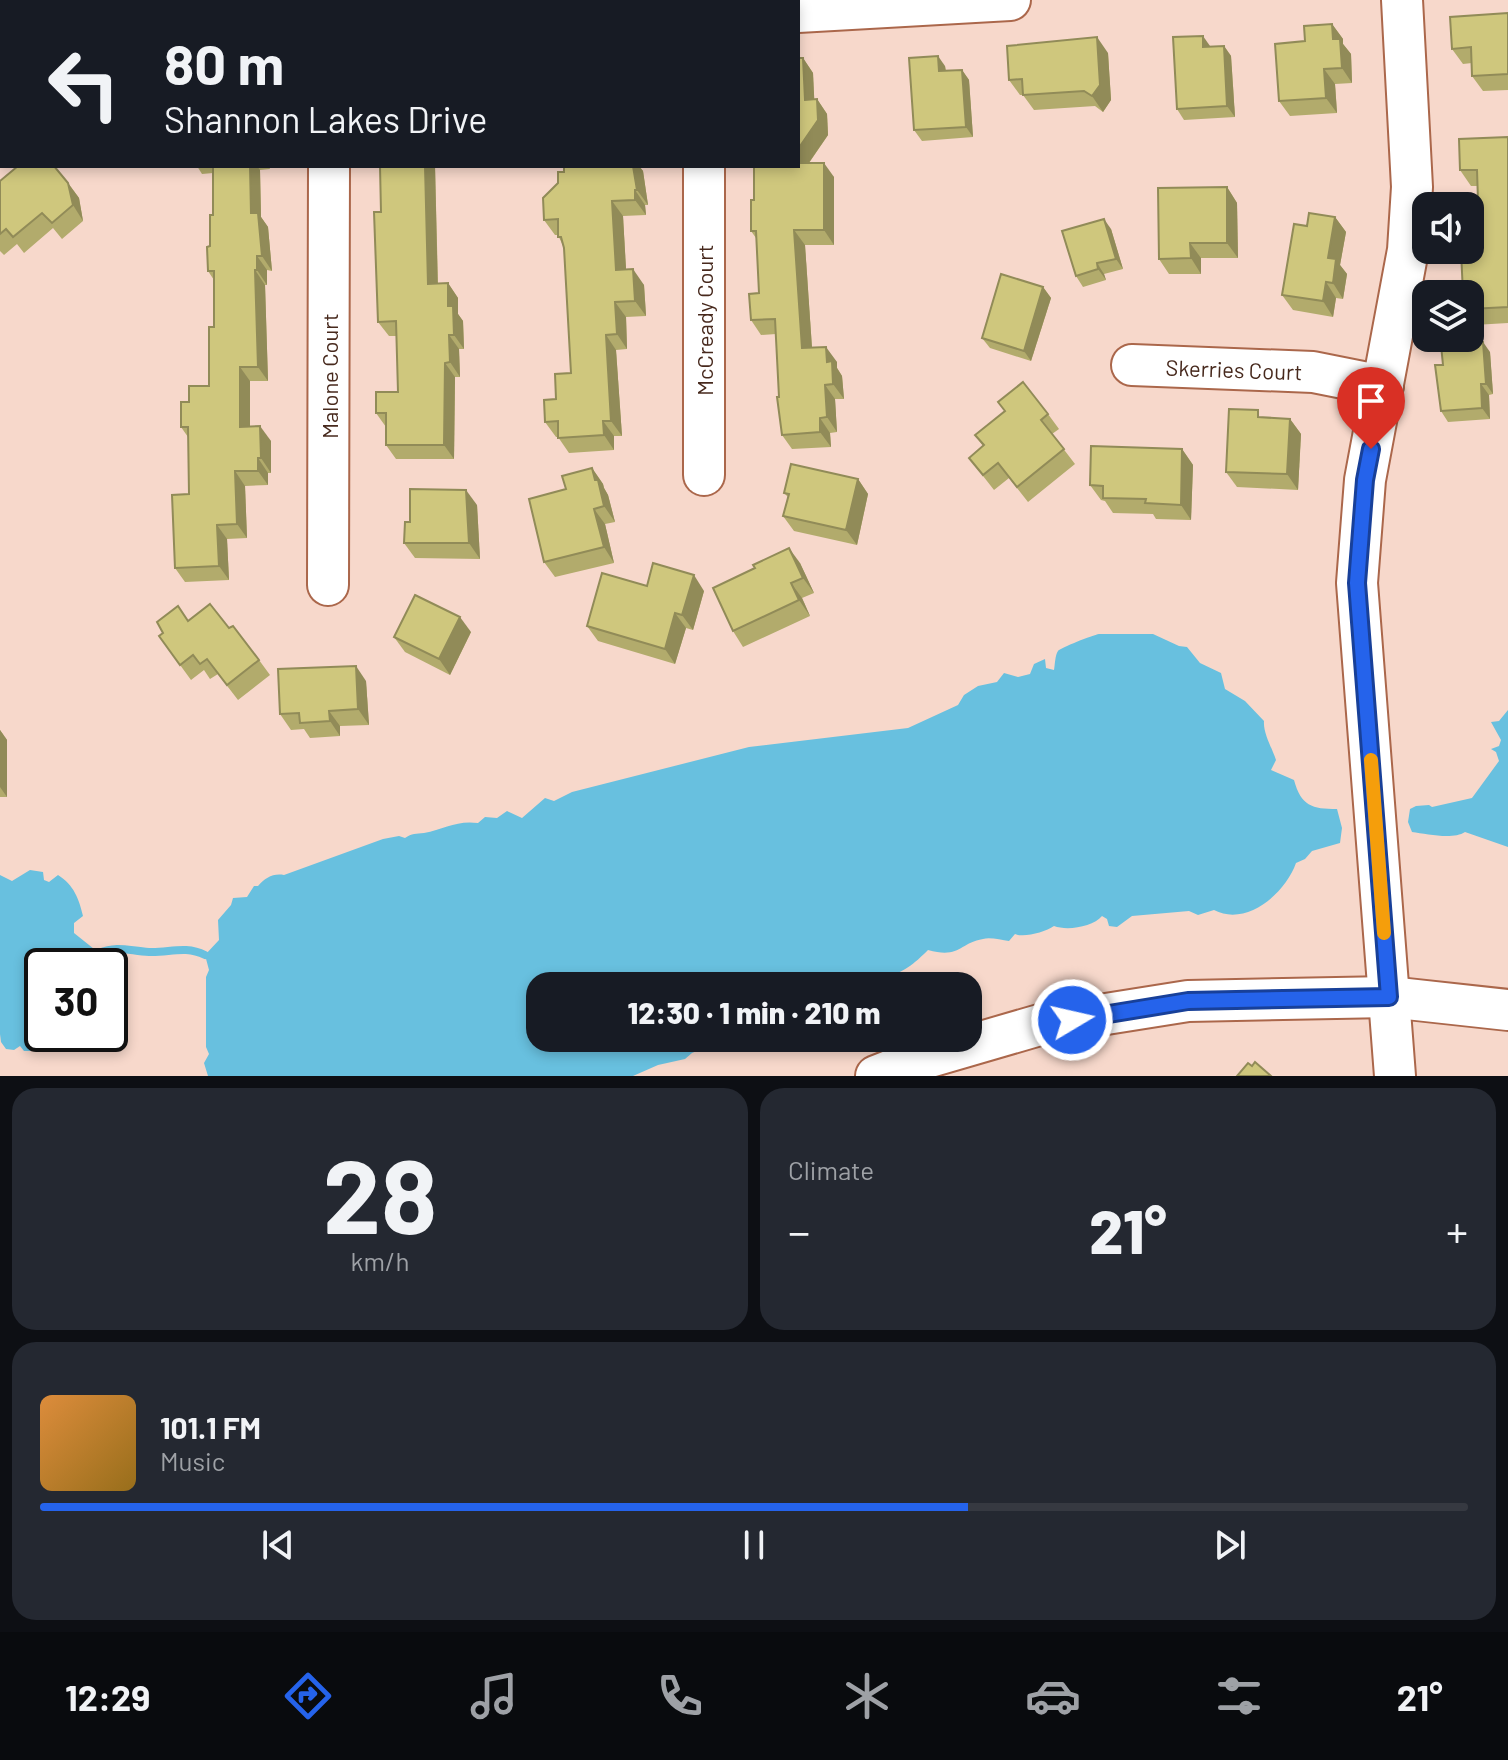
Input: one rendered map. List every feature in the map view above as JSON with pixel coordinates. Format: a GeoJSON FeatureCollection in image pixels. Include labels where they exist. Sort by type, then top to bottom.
{"type":"FeatureCollection","features":[{"type":"Feature","properties":{"kind":"street"},"geometry":{"type":"LineString","coordinates":[[800,12],[1010,0]]}},
{"type":"Feature","properties":{"kind":"street"},"geometry":{"type":"LineString","coordinates":[[1395,1076],[1357,583],[1365,480],[1408,250],[1412,187],[1402,0]]}},
{"type":"Feature","properties":{"kind":"street","name":"Malone Court"},"geometry":{"type":"LineString","coordinates":[[328,585],[329,168]]}},
{"type":"Feature","properties":{"kind":"street","name":"McCready Court"},"geometry":{"type":"LineString","coordinates":[[704,168],[704,475]]}},
{"type":"Feature","properties":{"kind":"street","name":"Skerries Court"},"geometry":{"type":"LineString","coordinates":[[1132,365],[1313,372],[1383,386]]}},
{"type":"Feature","properties":{"kind":"street"},"geometry":{"type":"LineString","coordinates":[[876,1076],[909,1063],[1043,1024],[1188,1001],[1389,997],[1508,1010]]}},
{"type":"Feature","properties":{"kind":"water"},"geometry":{"type":"Polygon","coordinates":[[[1099,634],[1153,634],[1187,647],[1200,663],[1221,673],[1225,689],[1245,701],[1264,721],[1276,760],[1271,770],[1294,780],[1300,796],[1314,807],[1337,809],[1342,828],[1340,843],[1312,851],[1296,863],[1291,875],[1274,896],[1251,911],[1226,914],[1214,910],[1198,915],[1189,911],[1132,916],[1117,927],[1109,926],[1102,916],[1080,927],[1054,926],[1034,934],[1015,934],[1009,941],[986,938],[953,952],[928,950],[900,972],[526,972],[526,1052],[694,1052],[685,1059],[658,1065],[633,1076],[208,1076],[204,1063],[209,1054],[206,1047],[206,977],[209,970],[205,955],[219,940],[218,920],[233,898],[247,897],[254,886],[270,877],[284,875],[383,839],[405,838],[457,824],[478,823],[485,817],[497,818],[507,811],[522,818],[545,798],[554,801],[572,792],[749,747],[908,728],[958,705],[964,695],[978,686],[997,682],[1004,673],[1018,677],[1030,674],[1034,664],[1045,659],[1046,668],[1054,670],[1058,651],[1099,634]]]}},
{"type":"Feature","properties":{"kind":"water"},"geometry":{"type":"Polygon","coordinates":[[[1508,710],[1508,847],[1465,832],[1447,836],[1412,832],[1408,822],[1410,809],[1472,798],[1499,761],[1496,752],[1491,749],[1499,746],[1501,740],[1491,722],[1499,721],[1508,710]]]}},
{"type":"Feature","properties":{"kind":"water"},"geometry":{"type":"Polygon","coordinates":[[[30,870],[43,872],[44,880],[49,882],[58,875],[68,883],[78,898],[83,916],[74,923],[74,933],[93,948],[24,948],[24,1051],[20,1046],[14,1050],[6,1049],[0,1034],[0,875],[12,881],[30,870]]]}},
{"type":"Feature","properties":{"kind":"building"},"geometry":{"type":"Polygon","coordinates":[[[1508,13],[1508,74],[1472,76],[1471,47],[1452,49],[1450,17],[1508,13]]]}},
{"type":"Feature","properties":{"kind":"building"},"geometry":{"type":"Polygon","coordinates":[[[1332,24],[1333,39],[1340,39],[1342,68],[1324,69],[1326,98],[1279,101],[1275,44],[1305,41],[1304,26],[1332,24]]]}},
{"type":"Feature","properties":{"kind":"building"},"geometry":{"type":"Polygon","coordinates":[[[1203,36],[1203,47],[1224,46],[1227,106],[1177,109],[1173,37],[1203,36]]]}},
{"type":"Feature","properties":{"kind":"building"},"geometry":{"type":"Polygon","coordinates":[[[1097,37],[1100,85],[1092,96],[1084,91],[1023,95],[1022,79],[1009,80],[1007,46],[1097,37]]]}},
{"type":"Feature","properties":{"kind":"building"},"geometry":{"type":"Polygon","coordinates":[[[938,56],[939,71],[962,70],[966,127],[914,130],[909,58],[938,56]]]}},
{"type":"Feature","properties":{"kind":"building"},"geometry":{"type":"Polygon","coordinates":[[[800,58],[803,58],[805,100],[817,99],[818,120],[800,146],[800,58]]]}},
{"type":"Feature","properties":{"kind":"building"},"geometry":{"type":"Polygon","coordinates":[[[1508,137],[1508,307],[1484,308],[1484,280],[1462,280],[1462,264],[1484,264],[1484,192],[1478,192],[1477,170],[1460,170],[1459,139],[1508,137]]]}},
{"type":"Feature","properties":{"kind":"building"},"geometry":{"type":"Polygon","coordinates":[[[800,163],[824,163],[824,230],[794,230],[802,348],[826,347],[827,362],[832,361],[833,384],[825,385],[827,417],[820,418],[820,432],[782,435],[777,397],[775,319],[751,320],[749,294],[759,293],[756,231],[751,231],[751,200],[754,200],[754,168],[800,168],[800,163]]]}},
{"type":"Feature","properties":{"kind":"building"},"geometry":{"type":"Polygon","coordinates":[[[16,168],[56,168],[68,183],[73,205],[52,223],[42,213],[13,237],[6,229],[0,234],[0,181],[16,168]]]}},
{"type":"Feature","properties":{"kind":"building"},"geometry":{"type":"Polygon","coordinates":[[[213,168],[250,168],[251,213],[258,213],[262,256],[257,256],[255,270],[258,367],[240,367],[240,427],[260,426],[261,458],[258,458],[258,471],[235,471],[237,524],[217,525],[219,566],[175,568],[172,495],[189,494],[188,427],[181,427],[181,402],[189,402],[189,386],[209,386],[209,327],[214,327],[214,271],[208,271],[207,247],[210,246],[210,215],[213,215],[213,168]]]}},
{"type":"Feature","properties":{"kind":"building"},"geometry":{"type":"Polygon","coordinates":[[[380,168],[425,168],[428,284],[448,283],[448,306],[453,306],[454,335],[449,335],[450,362],[445,363],[444,445],[386,445],[386,413],[376,413],[376,392],[398,392],[396,321],[378,322],[374,212],[381,212],[380,168]]]}},
{"type":"Feature","properties":{"kind":"building"},"geometry":{"type":"Polygon","coordinates":[[[564,168],[633,168],[637,190],[635,200],[612,201],[616,270],[633,269],[635,301],[615,302],[617,334],[606,335],[611,421],[603,421],[604,435],[558,438],[558,421],[545,422],[544,400],[556,399],[555,374],[571,373],[564,248],[561,237],[558,237],[558,219],[544,220],[543,198],[558,183],[558,172],[564,172],[564,168]]]}},
{"type":"Feature","properties":{"kind":"building"},"geometry":{"type":"Polygon","coordinates":[[[1227,187],[1227,243],[1190,243],[1191,258],[1159,259],[1158,188],[1227,187]]]}},
{"type":"Feature","properties":{"kind":"building"},"geometry":{"type":"Polygon","coordinates":[[[1309,213],[1335,217],[1328,258],[1336,259],[1333,283],[1326,282],[1323,301],[1282,295],[1294,224],[1307,226],[1309,213]]]}},
{"type":"Feature","properties":{"kind":"building"},"geometry":{"type":"Polygon","coordinates":[[[1104,219],[1116,259],[1097,263],[1098,269],[1076,276],[1062,231],[1104,219]]]}},
{"type":"Feature","properties":{"kind":"building"},"geometry":{"type":"Polygon","coordinates":[[[1001,274],[1043,287],[1024,351],[982,338],[1001,274]]]}},
{"type":"Feature","properties":{"kind":"building"},"geometry":{"type":"Polygon","coordinates":[[[1442,352],[1484,352],[1486,384],[1481,384],[1482,408],[1441,411],[1435,365],[1443,365],[1442,352]]]}},
{"type":"Feature","properties":{"kind":"building"},"geometry":{"type":"Polygon","coordinates":[[[1023,382],[1048,414],[1041,420],[1064,449],[1017,487],[998,463],[983,475],[969,458],[984,445],[975,435],[1005,411],[998,402],[1023,382]]]}},
{"type":"Feature","properties":{"kind":"building"},"geometry":{"type":"Polygon","coordinates":[[[1229,409],[1258,410],[1258,417],[1290,419],[1287,474],[1226,472],[1229,409]]]}},
{"type":"Feature","properties":{"kind":"building"},"geometry":{"type":"Polygon","coordinates":[[[1091,446],[1182,449],[1181,505],[1145,503],[1146,499],[1103,498],[1103,486],[1090,485],[1091,446]]]}},
{"type":"Feature","properties":{"kind":"building"},"geometry":{"type":"Polygon","coordinates":[[[791,464],[858,479],[846,530],[783,516],[789,494],[784,493],[791,464]]]}},
{"type":"Feature","properties":{"kind":"building"},"geometry":{"type":"Polygon","coordinates":[[[592,468],[604,506],[594,509],[604,547],[544,562],[529,499],[566,489],[562,476],[592,468]]]}},
{"type":"Feature","properties":{"kind":"building"},"geometry":{"type":"Polygon","coordinates":[[[410,489],[466,490],[469,543],[404,543],[405,522],[410,522],[410,489]]]}},
{"type":"Feature","properties":{"kind":"building"},"geometry":{"type":"Polygon","coordinates":[[[789,548],[803,578],[791,583],[799,600],[733,631],[713,588],[789,548]]]}},
{"type":"Feature","properties":{"kind":"building"},"geometry":{"type":"Polygon","coordinates":[[[653,563],[694,575],[682,615],[675,613],[665,649],[587,626],[602,573],[647,586],[653,563]]]}},
{"type":"Feature","properties":{"kind":"building"},"geometry":{"type":"Polygon","coordinates":[[[415,595],[460,617],[439,659],[394,637],[415,595]]]}},
{"type":"Feature","properties":{"kind":"building"},"geometry":{"type":"Polygon","coordinates":[[[210,604],[229,628],[233,626],[259,660],[227,685],[207,659],[200,664],[193,655],[180,665],[159,636],[163,633],[157,622],[178,606],[188,621],[210,604]]]}},
{"type":"Feature","properties":{"kind":"building"},"geometry":{"type":"Polygon","coordinates":[[[356,666],[358,709],[329,711],[330,721],[300,723],[299,713],[280,714],[278,669],[356,666]]]}},
{"type":"Feature","properties":{"kind":"building"},"geometry":{"type":"Polygon","coordinates":[[[1255,1062],[1271,1076],[1237,1076],[1248,1063],[1252,1066],[1255,1062]]]}},
{"type":"Feature","properties":{"kind":"waterway"},"geometry":{"type":"LineString","coordinates":[[128,950],[184,950],[205,955]]}},
{"type":"Feature","properties":{"kind":"slow traffic"},"geometry":{"type":"LineString","coordinates":[[1371,760],[1384,933]]}},
{"type":"Feature","properties":{"kind":"route"},"geometry":{"type":"LineString","coordinates":[[1072,1020],[1188,1001],[1389,997],[1357,583],[1365,480],[1371,449]]}}]}
